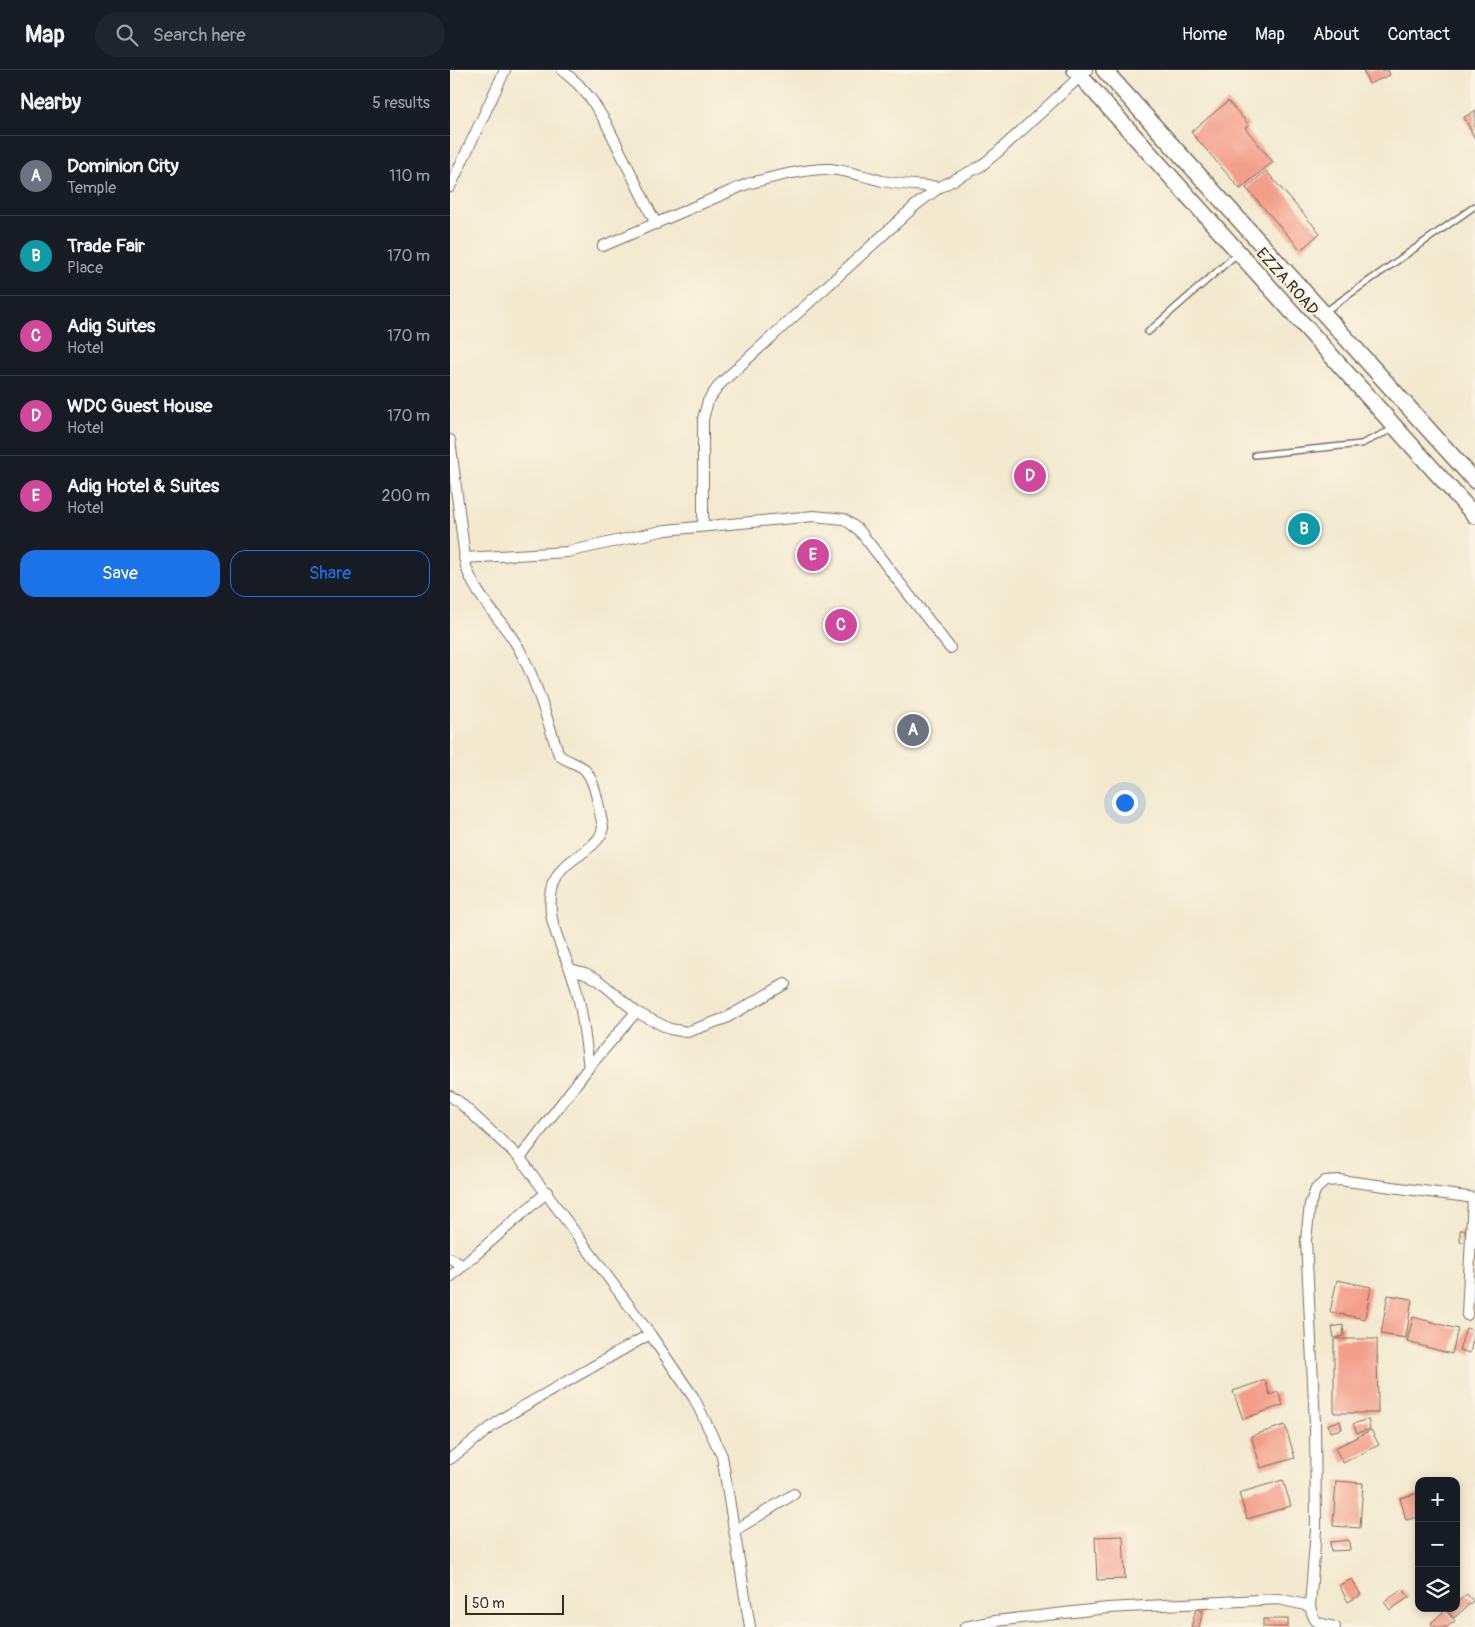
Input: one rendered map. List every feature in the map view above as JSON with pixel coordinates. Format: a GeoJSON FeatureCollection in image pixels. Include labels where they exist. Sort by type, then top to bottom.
{"type":"FeatureCollection","features":[{"type":"Feature","properties":{"kind":"main road","name":"EZZA ROAD"},"geometry":{"type":"LineString","coordinates":[[1104,70],[1475,481]]}},
{"type":"Feature","properties":{"kind":"main road","name":"EZZA ROAD"},"geometry":{"type":"LineString","coordinates":[[1081,72],[1239,253],[1475,516]]}},
{"type":"Feature","properties":{"kind":"street"},"geometry":{"type":"LineString","coordinates":[[450,187],[506,70]]}},
{"type":"Feature","properties":{"kind":"street"},"geometry":{"type":"LineString","coordinates":[[562,70],[591,99],[605,121],[656,224]]}},
{"type":"Feature","properties":{"kind":"street"},"geometry":{"type":"LineString","coordinates":[[703,525],[703,419],[708,402],[720,384],[916,205],[940,187],[981,166],[1081,72]]}},
{"type":"Feature","properties":{"kind":"street"},"geometry":{"type":"LineString","coordinates":[[603,246],[747,184],[767,178],[812,170],[828,169],[902,184],[940,187]]}},
{"type":"Feature","properties":{"kind":"street"},"geometry":{"type":"LineString","coordinates":[[450,440],[464,558],[470,580],[477,593],[508,631],[519,648],[540,697],[559,756],[582,767],[588,773],[593,783],[603,827],[598,841],[564,866],[556,879],[551,900],[552,922],[575,983],[589,1067]]}},
{"type":"Feature","properties":{"kind":"street"},"geometry":{"type":"LineString","coordinates":[[464,558],[567,552],[666,530],[703,525],[814,516],[844,520],[859,530],[950,648]]}},
{"type":"Feature","properties":{"kind":"street"},"geometry":{"type":"LineString","coordinates":[[570,969],[597,979],[636,1012],[670,1029],[687,1032],[726,1018],[785,984]]}},
{"type":"Feature","properties":{"kind":"street"},"geometry":{"type":"LineString","coordinates":[[520,1158],[589,1067],[636,1012]]}},
{"type":"Feature","properties":{"kind":"street"},"geometry":{"type":"LineString","coordinates":[[450,1096],[458,1101],[520,1158],[547,1192],[650,1334],[694,1398],[722,1456],[750,1627]]}},
{"type":"Feature","properties":{"kind":"street"},"geometry":{"type":"LineString","coordinates":[[1335,1627],[1318,1624],[1313,1618],[1310,1606],[1316,1520],[1315,1423],[1306,1240],[1310,1204],[1316,1189],[1325,1182],[1339,1180],[1474,1198],[1467,1315]]}},
{"type":"Feature","properties":{"kind":"street"},"geometry":{"type":"LineString","coordinates":[[450,1277],[547,1192]]}},
{"type":"Feature","properties":{"kind":"street"},"geometry":{"type":"LineString","coordinates":[[450,1258],[463,1266]]}},
{"type":"Feature","properties":{"kind":"street"},"geometry":{"type":"LineString","coordinates":[[450,1459],[502,1418],[650,1334]]}},
{"type":"Feature","properties":{"kind":"street"},"geometry":{"type":"LineString","coordinates":[[734,1531],[794,1494]]}},
{"type":"Feature","properties":{"kind":"street"},"geometry":{"type":"LineString","coordinates":[[965,1627],[995,1621],[1108,1608],[1279,1599],[1310,1606]]}},
{"type":"Feature","properties":{"kind":"lane"},"geometry":{"type":"LineString","coordinates":[[1324,313],[1475,206]]}},
{"type":"Feature","properties":{"kind":"lane"},"geometry":{"type":"LineString","coordinates":[[1148,332],[1239,253]]}},
{"type":"Feature","properties":{"kind":"lane"},"geometry":{"type":"LineString","coordinates":[[1255,455],[1361,444],[1395,427]]}},
{"type":"Feature","properties":{"kind":"building"},"geometry":{"type":"Polygon","coordinates":[[[1363,70],[1388,70],[1390,75],[1369,84],[1363,70]]]}},
{"type":"Feature","properties":{"kind":"building"},"geometry":{"type":"Polygon","coordinates":[[[1228,101],[1249,125],[1245,128],[1273,162],[1240,189],[1191,132],[1228,101]]]}},
{"type":"Feature","properties":{"kind":"building"},"geometry":{"type":"Polygon","coordinates":[[[1475,111],[1475,139],[1464,117],[1475,111]]]}},
{"type":"Feature","properties":{"kind":"building"},"geometry":{"type":"Polygon","coordinates":[[[1266,171],[1320,233],[1301,250],[1246,188],[1266,171]]]}},
{"type":"Feature","properties":{"kind":"building"},"geometry":{"type":"Polygon","coordinates":[[[1460,1230],[1471,1230],[1470,1243],[1460,1242],[1460,1230]]]}},
{"type":"Feature","properties":{"kind":"building"},"geometry":{"type":"Polygon","coordinates":[[[1337,1280],[1371,1287],[1365,1319],[1330,1312],[1337,1280]]]}},
{"type":"Feature","properties":{"kind":"building"},"geometry":{"type":"Polygon","coordinates":[[[1388,1295],[1412,1299],[1406,1338],[1381,1334],[1388,1295]]]}},
{"type":"Feature","properties":{"kind":"building"},"geometry":{"type":"Polygon","coordinates":[[[1413,1317],[1458,1329],[1452,1354],[1407,1342],[1413,1317]]]}},
{"type":"Feature","properties":{"kind":"building"},"geometry":{"type":"Polygon","coordinates":[[[1343,1325],[1344,1336],[1334,1338],[1332,1327],[1343,1325]]]}},
{"type":"Feature","properties":{"kind":"building"},"geometry":{"type":"Polygon","coordinates":[[[1466,1328],[1475,1331],[1470,1353],[1459,1350],[1466,1328]]]}},
{"type":"Feature","properties":{"kind":"building"},"geometry":{"type":"Polygon","coordinates":[[[1334,1339],[1377,1339],[1378,1413],[1334,1413],[1334,1339]]]}},
{"type":"Feature","properties":{"kind":"building"},"geometry":{"type":"Polygon","coordinates":[[[1265,1380],[1270,1395],[1278,1392],[1283,1405],[1243,1419],[1233,1391],[1265,1380]]]}},
{"type":"Feature","properties":{"kind":"building"},"geometry":{"type":"Polygon","coordinates":[[[1368,1419],[1370,1429],[1357,1433],[1353,1424],[1368,1419]]]}},
{"type":"Feature","properties":{"kind":"building"},"geometry":{"type":"Polygon","coordinates":[[[1340,1421],[1342,1429],[1330,1432],[1328,1424],[1340,1421]]]}},
{"type":"Feature","properties":{"kind":"building"},"geometry":{"type":"Polygon","coordinates":[[[1285,1425],[1295,1458],[1261,1468],[1251,1436],[1285,1425]]]}},
{"type":"Feature","properties":{"kind":"building"},"geometry":{"type":"Polygon","coordinates":[[[1371,1430],[1379,1445],[1343,1463],[1335,1448],[1371,1430]]]}},
{"type":"Feature","properties":{"kind":"building"},"geometry":{"type":"Polygon","coordinates":[[[1283,1480],[1291,1506],[1247,1519],[1239,1493],[1283,1480]]]}},
{"type":"Feature","properties":{"kind":"building"},"geometry":{"type":"Polygon","coordinates":[[[1336,1481],[1363,1483],[1360,1528],[1333,1526],[1336,1481]]]}},
{"type":"Feature","properties":{"kind":"building"},"geometry":{"type":"Polygon","coordinates":[[[1415,1494],[1415,1518],[1406,1520],[1400,1498],[1415,1494]]]}},
{"type":"Feature","properties":{"kind":"building"},"geometry":{"type":"Polygon","coordinates":[[[1123,1536],[1125,1579],[1097,1580],[1095,1537],[1123,1536]]]}},
{"type":"Feature","properties":{"kind":"building"},"geometry":{"type":"Polygon","coordinates":[[[1349,1540],[1350,1550],[1331,1551],[1330,1542],[1349,1540]]]}},
{"type":"Feature","properties":{"kind":"building"},"geometry":{"type":"Polygon","coordinates":[[[1352,1579],[1361,1595],[1348,1602],[1339,1585],[1352,1579]]]}},
{"type":"Feature","properties":{"kind":"building"},"geometry":{"type":"Polygon","coordinates":[[[1403,1589],[1409,1597],[1390,1610],[1384,1602],[1403,1589]]]}},
{"type":"Feature","properties":{"kind":"building"},"geometry":{"type":"Polygon","coordinates":[[[1467,1594],[1473,1601],[1454,1618],[1449,1612],[1460,1612],[1460,1600],[1467,1594]]]}},
{"type":"Feature","properties":{"kind":"building"},"geometry":{"type":"Polygon","coordinates":[[[1196,1609],[1203,1611],[1199,1627],[1191,1627],[1196,1609]]]}},
{"type":"Feature","properties":{"kind":"building"},"geometry":{"type":"Polygon","coordinates":[[[1443,1612],[1447,1612],[1455,1621],[1447,1627],[1434,1627],[1431,1623],[1443,1612]]]}},
{"type":"Feature","properties":{"kind":"building"},"geometry":{"type":"Polygon","coordinates":[[[1263,1619],[1288,1619],[1288,1627],[1263,1627],[1263,1619]]]}},
{"type":"Feature","properties":{"kind":"place","name":"WDC Guest House"},"geometry":{"type":"Point","coordinates":[1030,476]}},
{"type":"Feature","properties":{"kind":"place","name":"Trade Fair"},"geometry":{"type":"Point","coordinates":[1304,529]}},
{"type":"Feature","properties":{"kind":"place","name":"Adig Hotel & Suites"},"geometry":{"type":"Point","coordinates":[813,555]}},
{"type":"Feature","properties":{"kind":"place","name":"Adig Suites"},"geometry":{"type":"Point","coordinates":[841,625]}},
{"type":"Feature","properties":{"kind":"place","name":"Dominion City"},"geometry":{"type":"Point","coordinates":[913,730]}}]}
